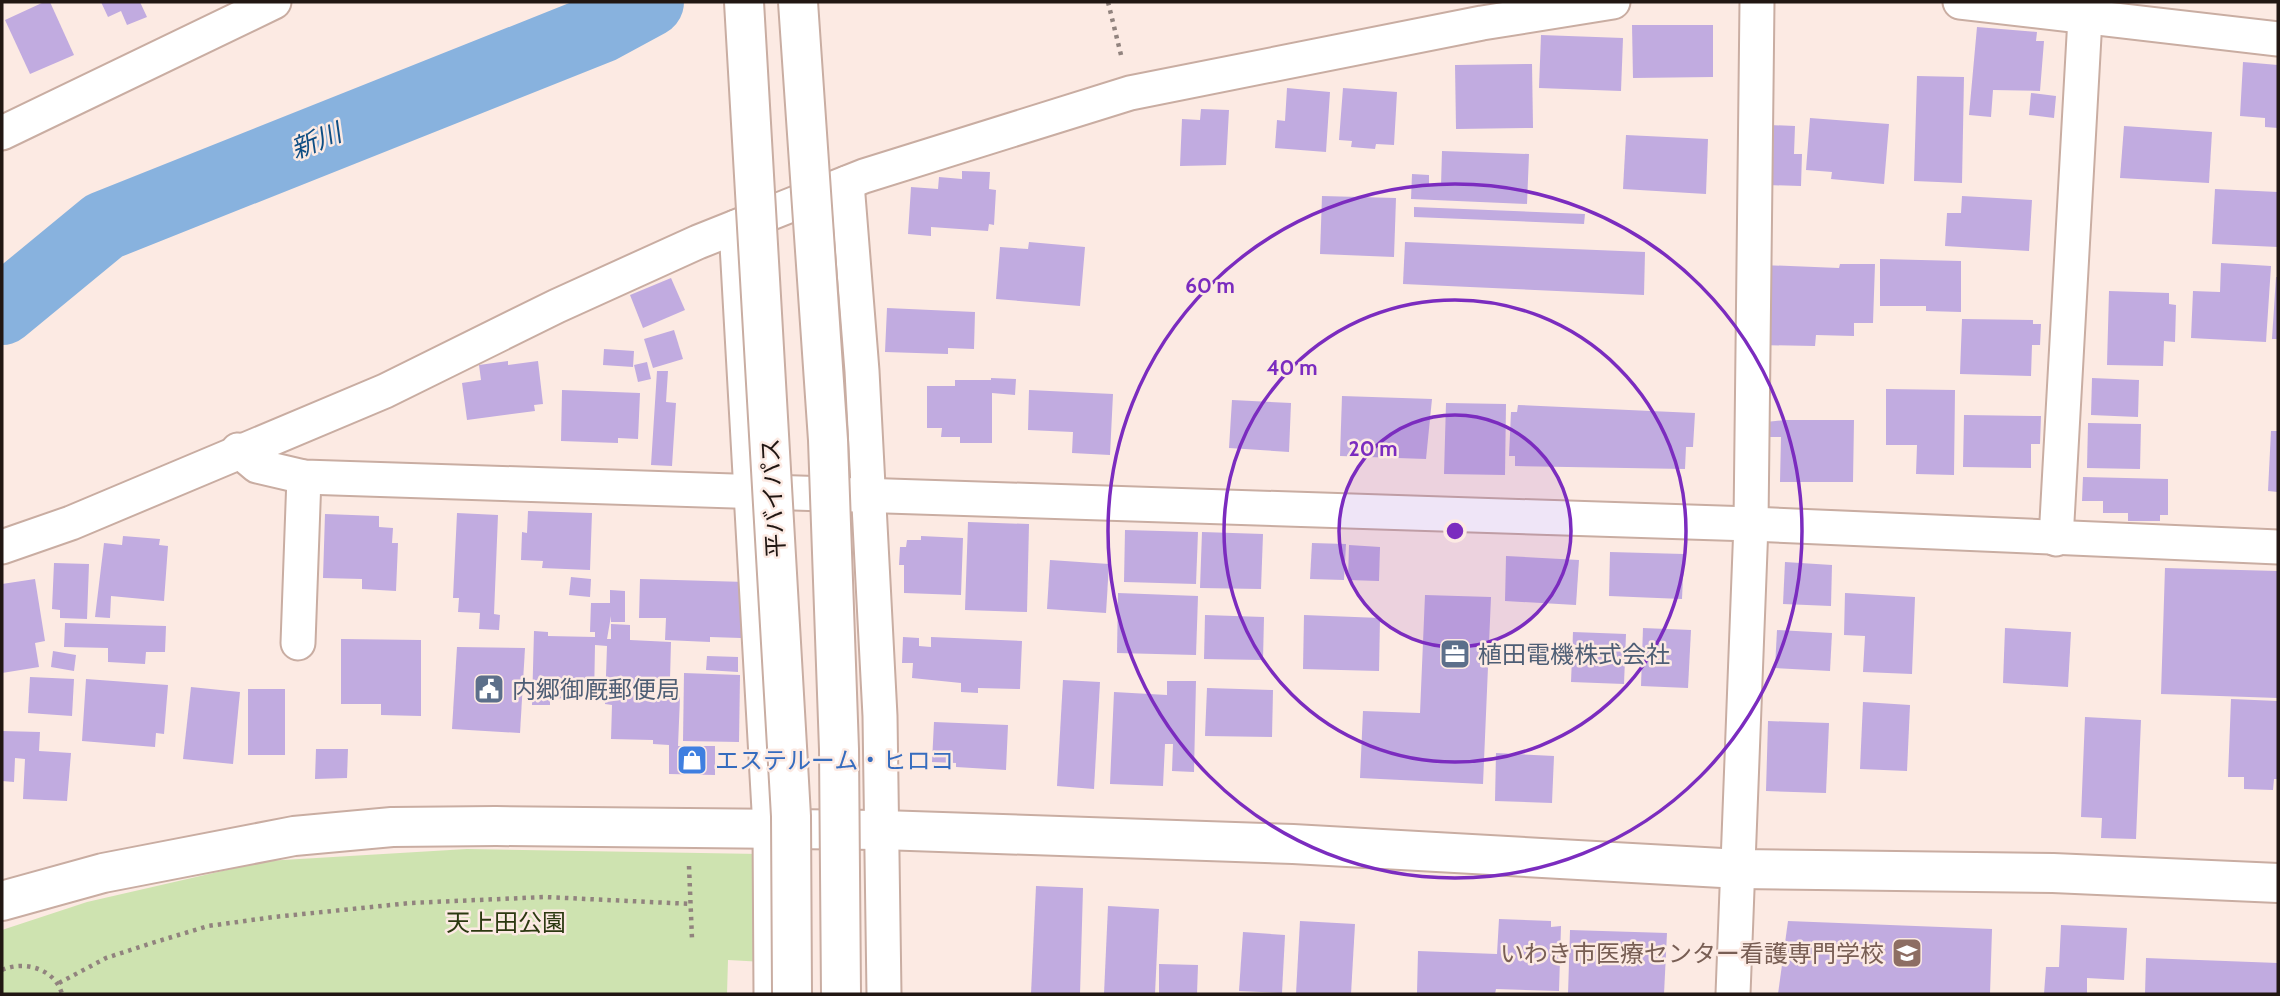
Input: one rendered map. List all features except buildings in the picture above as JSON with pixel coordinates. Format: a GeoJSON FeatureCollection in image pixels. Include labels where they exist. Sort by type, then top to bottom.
{"type":"FeatureCollection","features":[{"type":"Feature","properties":{"kind":"main road","name":"平バイパス"},"geometry":{"type":"LineString","coordinates":[[744,2],[791,816],[792,994]]}},
{"type":"Feature","properties":{"kind":"main road"},"geometry":{"type":"LineString","coordinates":[[798,2],[828,440],[839,749],[841,994]]}},
{"type":"Feature","properties":{"kind":"main road"},"geometry":{"type":"LineString","coordinates":[[2,901],[103,873],[294,836],[392,827],[882,830],[1293,845],[1740,869],[2053,873],[2278,883]]}},
{"type":"Feature","properties":{"kind":"street"},"geometry":{"type":"LineString","coordinates":[[2,133],[274,2]]}},
{"type":"Feature","properties":{"kind":"street"},"geometry":{"type":"LineString","coordinates":[[2,547],[71,523],[238,450],[385,391],[557,306],[736,227],[847,183],[1130,93],[1482,23],[1613,2]]}},
{"type":"Feature","properties":{"kind":"street"},"geometry":{"type":"LineString","coordinates":[[1734,994],[1751,524],[1757,2]]}},
{"type":"Feature","properties":{"kind":"street"},"geometry":{"type":"LineString","coordinates":[[1960,2],[2278,39]]}},
{"type":"Feature","properties":{"kind":"street"},"geometry":{"type":"LineString","coordinates":[[2056,539],[2085,18]]}},
{"type":"Feature","properties":{"kind":"street"},"geometry":{"type":"LineString","coordinates":[[847,183],[862,371],[880,716],[884,994]]}},
{"type":"Feature","properties":{"kind":"street"},"geometry":{"type":"LineString","coordinates":[[736,227],[770,828],[771,994]]}},
{"type":"Feature","properties":{"kind":"street"},"geometry":{"type":"LineString","coordinates":[[238,450],[257,466],[304,477],[1751,524],[2278,547]]}},
{"type":"Feature","properties":{"kind":"street"},"geometry":{"type":"LineString","coordinates":[[299,643],[304,477]]}},
{"type":"Feature","properties":{"kind":"path"},"geometry":{"type":"LineString","coordinates":[[1108,2],[1130,93]]}},
{"type":"Feature","properties":{"kind":"path"},"geometry":{"type":"LineString","coordinates":[[686,827],[692,939]]}},
{"type":"Feature","properties":{"kind":"path"},"geometry":{"type":"LineString","coordinates":[[59,983],[106,958],[149,944],[208,926],[274,917],[410,903],[545,897],[692,904]]}},
{"type":"Feature","properties":{"kind":"path"},"geometry":{"type":"LineString","coordinates":[[2,970],[9,967],[41,968],[59,983],[62,994]]}},
{"type":"Feature","properties":{"kind":"green space","name":"天上田公園"},"geometry":{"type":"Polygon","coordinates":[[[467,849],[760,854],[764,962],[728,960],[727,994],[2,994],[2,930],[87,902],[266,861],[467,849]]]}},
{"type":"Feature","properties":{"kind":"waterway","name":"新川"},"geometry":{"type":"LineString","coordinates":[[2,310],[104,226],[601,28],[649,2]]}},
{"type":"Feature","properties":{"kind":"place","name":"植田電機株式会社"},"geometry":{"type":"Point","coordinates":[1455,654]}},
{"type":"Feature","properties":{"kind":"place","name":"内郷御厩郵便局"},"geometry":{"type":"Point","coordinates":[489,689]}},
{"type":"Feature","properties":{"kind":"place","name":"エステルーム・ヒロコ"},"geometry":{"type":"Point","coordinates":[692,760]}},
{"type":"Feature","properties":{"kind":"place","name":"いわき市医療センター看護専門学校"},"geometry":{"type":"Point","coordinates":[1907,953]}}]}
